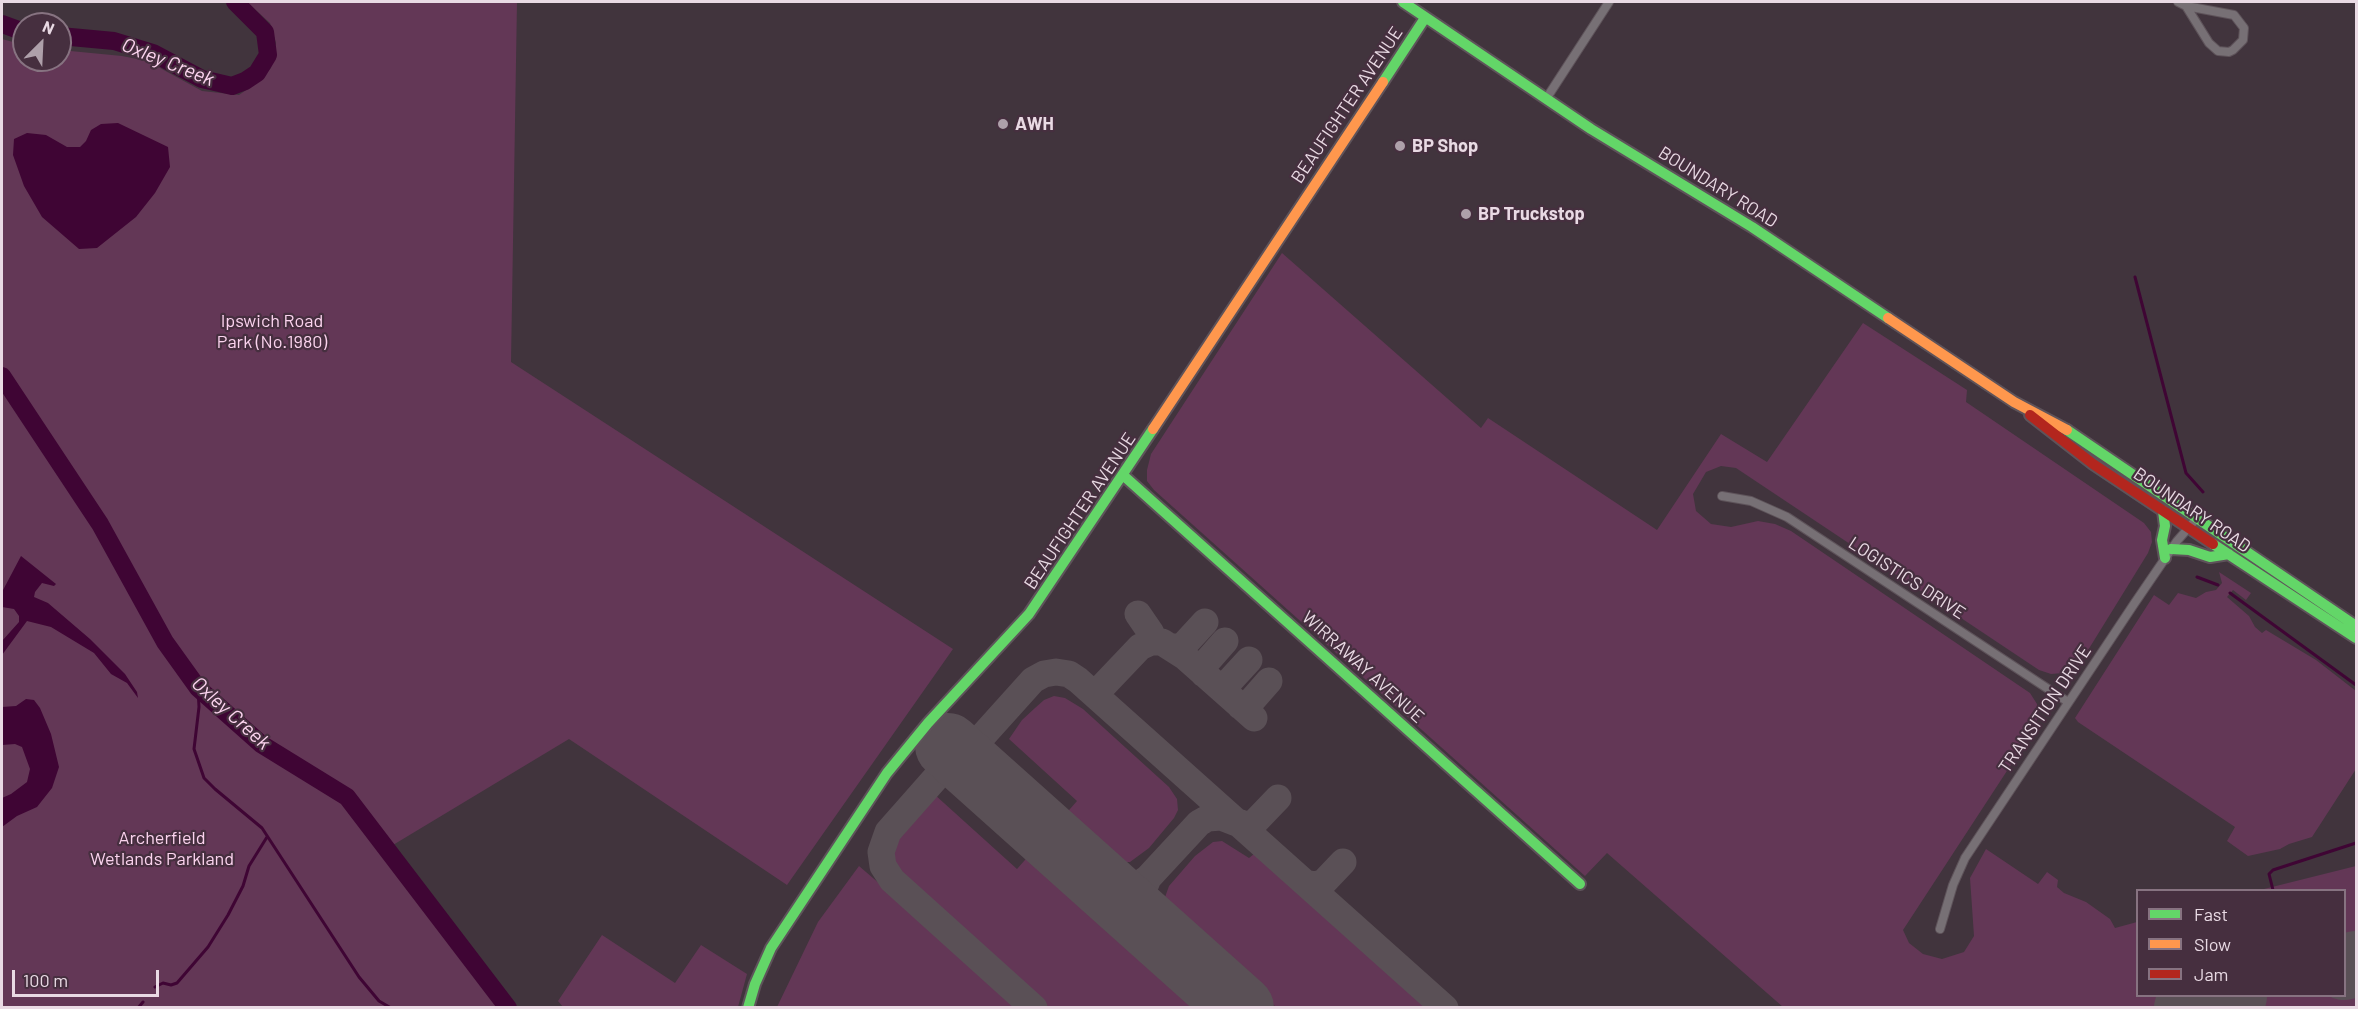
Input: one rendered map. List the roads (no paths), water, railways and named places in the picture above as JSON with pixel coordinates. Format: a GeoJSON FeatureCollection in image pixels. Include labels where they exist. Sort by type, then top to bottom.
{"type":"FeatureCollection","features":[{"type":"Feature","properties":{"kind":"street","name":"BOUNDARY ROAD"},"geometry":{"type":"LineString","coordinates":[[1403,2],[1546,99],[1752,227],[2014,402],[2064,429],[2356,626]]}},
{"type":"Feature","properties":{"kind":"street"},"geometry":{"type":"LineString","coordinates":[[1546,99],[1610,2]]}},
{"type":"Feature","properties":{"kind":"street"},"geometry":{"type":"LineString","coordinates":[[2182,4],[2234,15],[2244,28],[2243,40],[2239,46],[2229,52],[2214,48],[2182,4]]}},
{"type":"Feature","properties":{"kind":"street","name":"BEAUFIGHTER AVENUE"},"geometry":{"type":"LineString","coordinates":[[748,1008],[755,984],[776,939],[887,773],[927,723],[1029,614],[1124,476],[1280,235],[1425,18]]}},
{"type":"Feature","properties":{"kind":"street","name":"BOUNDARY ROAD"},"geometry":{"type":"LineString","coordinates":[[2014,402],[2067,446],[2356,638]]}},
{"type":"Feature","properties":{"kind":"street","name":"WIRRAWAY AVENUE"},"geometry":{"type":"LineString","coordinates":[[1124,476],[1580,884]]}},
{"type":"Feature","properties":{"kind":"street","name":"LOGISTICS DRIVE"},"geometry":{"type":"LineString","coordinates":[[1722,496],[1752,501],[1788,518],[2067,702]]}},
{"type":"Feature","properties":{"kind":"street"},"geometry":{"type":"LineString","coordinates":[[2163,511],[2165,526],[2162,540],[2168,553],[2190,550],[2210,557],[2229,554]]}},
{"type":"Feature","properties":{"kind":"street","name":"TRANSITION DRIVE"},"geometry":{"type":"LineString","coordinates":[[1940,929],[1953,885],[1965,858],[2168,553],[2197,518]]}},
{"type":"Feature","properties":{"kind":"waterway","name":"Oxley Creek"},"geometry":{"type":"LineString","coordinates":[[72,37],[114,41],[153,53],[202,79],[232,86],[257,73],[268,55],[265,32],[235,2]]}},
{"type":"Feature","properties":{"kind":"waterway","name":"Oxley Creek"},"geometry":{"type":"LineString","coordinates":[[2,24],[12,28]]}},
{"type":"Feature","properties":{"kind":"waterway"},"geometry":{"type":"LineString","coordinates":[[2135,277],[2186,473],[2203,492]]}},
{"type":"Feature","properties":{"kind":"waterway","name":"Oxley Creek"},"geometry":{"type":"LineString","coordinates":[[2,376],[100,524],[165,642],[198,688],[261,744],[347,797],[508,1008]]}},
{"type":"Feature","properties":{"kind":"waterway"},"geometry":{"type":"LineString","coordinates":[[2197,577],[2218,585]]}},
{"type":"Feature","properties":{"kind":"waterway"},"geometry":{"type":"LineString","coordinates":[[2230,593],[2356,685]]}},
{"type":"Feature","properties":{"kind":"waterway"},"geometry":{"type":"LineString","coordinates":[[198,688],[199,707],[194,749],[204,778],[262,828],[359,977],[379,1001],[391,1008]]}},
{"type":"Feature","properties":{"kind":"waterway"},"geometry":{"type":"LineString","coordinates":[[155,987],[163,983],[171,985],[177,983],[208,947],[228,915],[243,886],[249,866],[267,837]]}},
{"type":"Feature","properties":{"kind":"waterway"},"geometry":{"type":"LineString","coordinates":[[2273,889],[2269,874],[2273,870],[2356,843]]}},
{"type":"Feature","properties":{"kind":"waterway"},"geometry":{"type":"LineString","coordinates":[[138,1008],[143,1002]]}},
{"type":"Feature","properties":{"kind":"place","name":"AWH"},"geometry":{"type":"Point","coordinates":[1003,124]}},
{"type":"Feature","properties":{"kind":"place","name":"BP Shop"},"geometry":{"type":"Point","coordinates":[1400,146]}},
{"type":"Feature","properties":{"kind":"place","name":"BP Truckstop"},"geometry":{"type":"Point","coordinates":[1466,214]}},
{"type":"Feature","properties":{"kind":"park label","name":"Ipswich Road Park (No.1980)"},"geometry":{"type":"Point","coordinates":[272,331]}},
{"type":"Feature","properties":{"kind":"park label","name":"Archerfield Wetlands Parkland"},"geometry":{"type":"Point","coordinates":[162,848]}}]}
